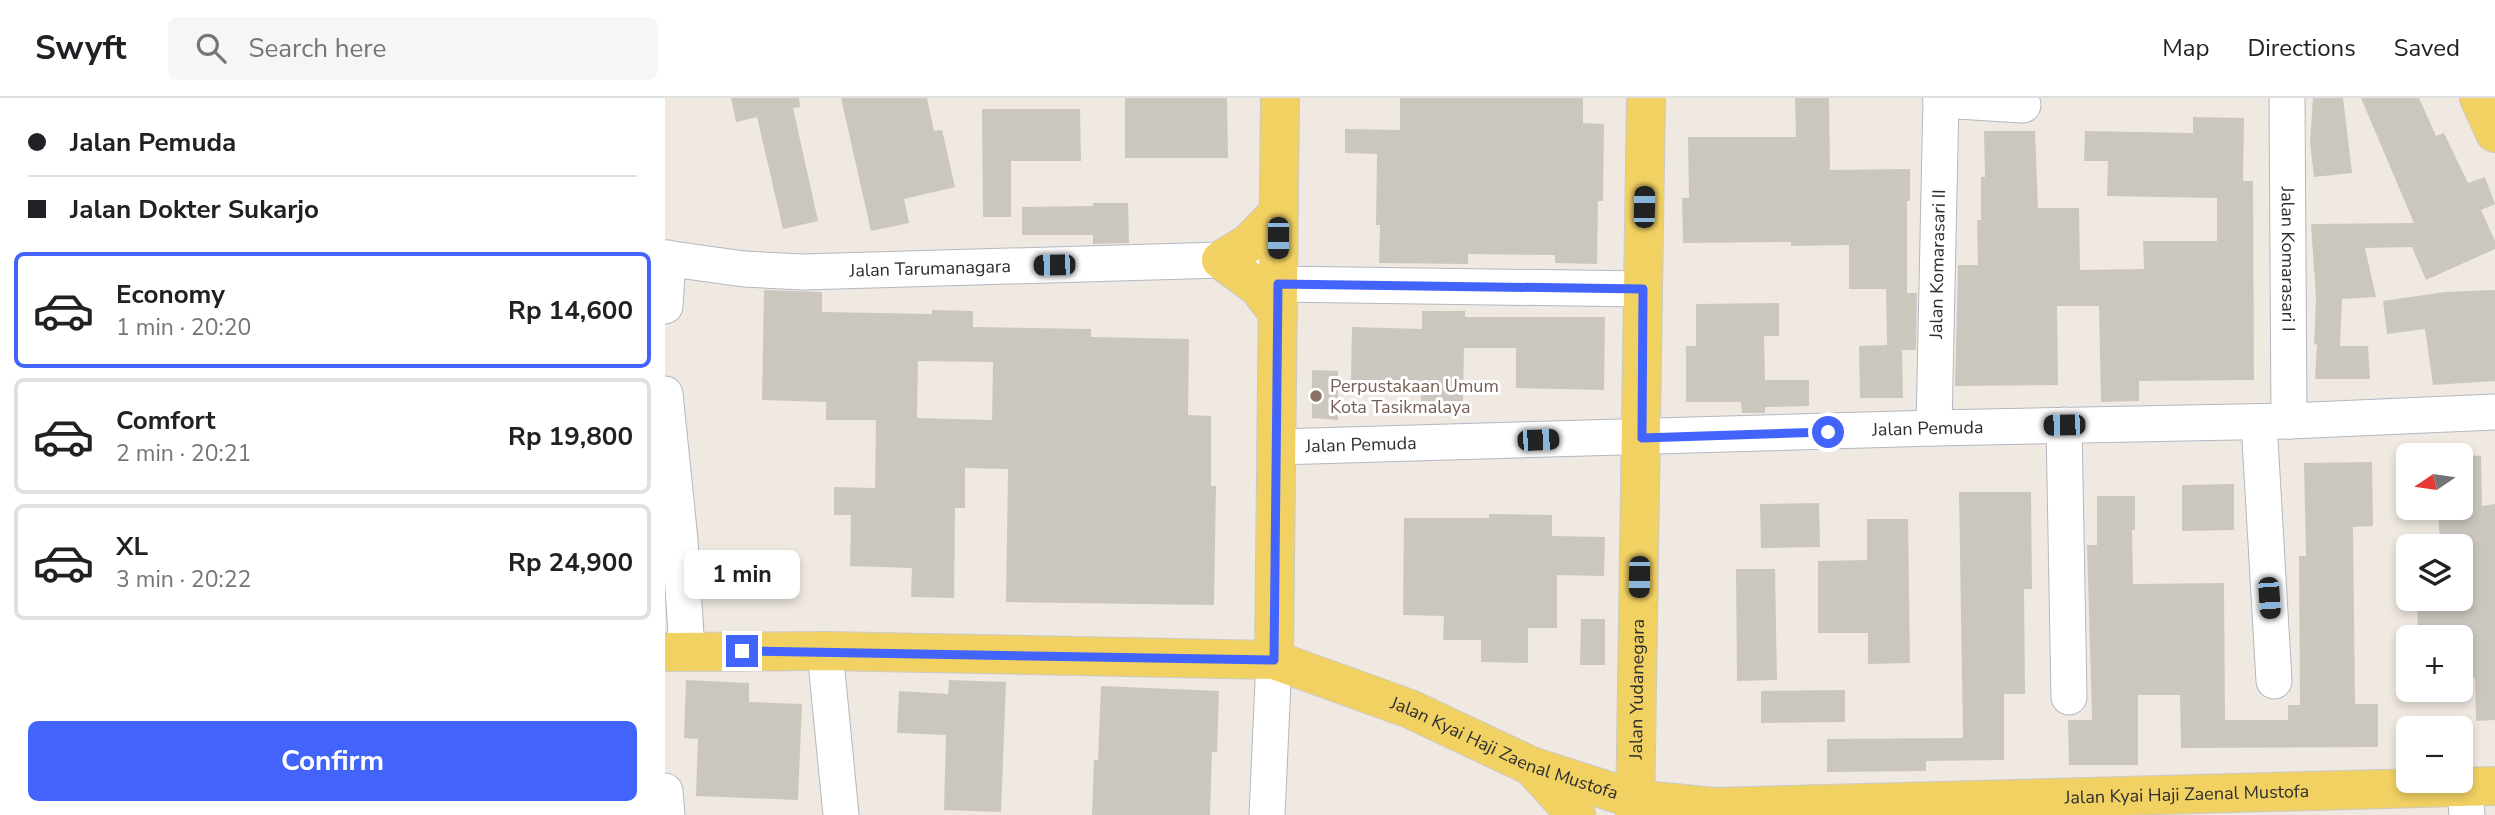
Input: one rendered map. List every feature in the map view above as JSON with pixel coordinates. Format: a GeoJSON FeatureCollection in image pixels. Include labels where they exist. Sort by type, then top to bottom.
{"type":"FeatureCollection","features":[{"type":"Feature","properties":{"kind":"main road"},"geometry":{"type":"LineString","coordinates":[[1274,660],[1280,98]]}},
{"type":"Feature","properties":{"kind":"main road","name":"Jalan Yudanegara"},"geometry":{"type":"LineString","coordinates":[[1635,807],[1646,98]]}},
{"type":"Feature","properties":{"kind":"main road"},"geometry":{"type":"LineString","coordinates":[[2479,98],[2495,133]]}},
{"type":"Feature","properties":{"kind":"main road"},"geometry":{"type":"LineString","coordinates":[[1278,287],[1258,287],[1221,260],[1249,243],[1279,212]]}},
{"type":"Feature","properties":{"kind":"main road","name":"Jalan Kyai Haji Zaenal Mustofa"},"geometry":{"type":"LineString","coordinates":[[676,651],[825,651],[1274,660],[1410,709],[1531,766],[1635,807],[2143,806],[2476,796]]}},
{"type":"Feature","properties":{"kind":"main road"},"geometry":{"type":"LineString","coordinates":[[1531,766],[1576,815]]}},
{"type":"Feature","properties":{"kind":"street","name":"Jalan Komarasari I"},"geometry":{"type":"LineString","coordinates":[[2274,681],[2274,422],[2287,98]]}},
{"type":"Feature","properties":{"kind":"street"},"geometry":{"type":"LineString","coordinates":[[1941,99],[2023,105]]}},
{"type":"Feature","properties":{"kind":"street","name":"Jalan Komarasari II"},"geometry":{"type":"LineString","coordinates":[[1934,428],[1941,99]]}},
{"type":"Feature","properties":{"kind":"street"},"geometry":{"type":"LineString","coordinates":[[665,306],[667,258]]}},
{"type":"Feature","properties":{"kind":"street","name":"Jalan Tarumanagara"},"geometry":{"type":"LineString","coordinates":[[667,258],[803,272],[1221,260]]}},
{"type":"Feature","properties":{"kind":"street"},"geometry":{"type":"LineString","coordinates":[[1278,287],[1643,289]]}},
{"type":"Feature","properties":{"kind":"street"},"geometry":{"type":"LineString","coordinates":[[665,394],[680,540],[676,651]]}},
{"type":"Feature","properties":{"kind":"street","name":"Jalan Pemuda"},"geometry":{"type":"LineString","coordinates":[[1277,447],[1934,428],[2274,422],[2495,412]]}},
{"type":"Feature","properties":{"kind":"street"},"geometry":{"type":"LineString","coordinates":[[2064,425],[2069,697]]}},
{"type":"Feature","properties":{"kind":"street"},"geometry":{"type":"LineString","coordinates":[[825,651],[841,815]]}},
{"type":"Feature","properties":{"kind":"street"},"geometry":{"type":"LineString","coordinates":[[1267,815],[1274,660]]}},
{"type":"Feature","properties":{"kind":"street"},"geometry":{"type":"LineString","coordinates":[[665,791],[667,815]]}},
{"type":"Feature","properties":{"kind":"building"},"geometry":{"type":"Polygon","coordinates":[[[731,98],[799,98],[800,107],[793,108],[818,221],[783,229],[757,117],[736,122],[731,98]]]}},
{"type":"Feature","properties":{"kind":"building"},"geometry":{"type":"Polygon","coordinates":[[[841,98],[927,98],[934,131],[942,130],[955,187],[904,199],[909,223],[871,231],[841,98]]]}},
{"type":"Feature","properties":{"kind":"building"},"geometry":{"type":"Polygon","coordinates":[[[1125,98],[1227,98],[1228,158],[1125,158],[1125,98]]]}},
{"type":"Feature","properties":{"kind":"building"},"geometry":{"type":"Polygon","coordinates":[[[1400,98],[1583,98],[1583,123],[1604,124],[1603,201],[1598,201],[1597,264],[1555,263],[1555,255],[1468,254],[1468,264],[1379,263],[1380,225],[1376,225],[1377,154],[1345,153],[1345,129],[1400,130],[1400,98]]]}},
{"type":"Feature","properties":{"kind":"building"},"geometry":{"type":"Polygon","coordinates":[[[1795,98],[1829,98],[1830,170],[1910,169],[1910,201],[1907,201],[1907,293],[1917,293],[1916,350],[1902,350],[1903,398],[1860,398],[1859,346],[1887,345],[1886,289],[1849,289],[1849,245],[1791,246],[1791,242],[1683,243],[1682,198],[1689,198],[1688,137],[1796,137],[1795,98]]]}},
{"type":"Feature","properties":{"kind":"building"},"geometry":{"type":"Polygon","coordinates":[[[2313,98],[2343,98],[2352,173],[2314,177],[2310,142],[2313,98]]]}},
{"type":"Feature","properties":{"kind":"building"},"geometry":{"type":"Polygon","coordinates":[[[2361,98],[2419,98],[2436,136],[2444,133],[2468,183],[2485,177],[2495,204],[2481,210],[2495,241],[2495,249],[2426,280],[2412,247],[2365,248],[2376,297],[2342,299],[2340,346],[2368,346],[2370,379],[2315,379],[2316,298],[2311,224],[2414,223],[2361,98]]]}},
{"type":"Feature","properties":{"kind":"building"},"geometry":{"type":"Polygon","coordinates":[[[982,109],[1080,109],[1081,161],[1011,161],[1011,217],[983,217],[982,109]]]}},
{"type":"Feature","properties":{"kind":"building"},"geometry":{"type":"Polygon","coordinates":[[[2193,117],[2244,118],[2243,181],[2253,181],[2254,380],[2139,381],[2139,401],[2101,402],[2099,306],[2057,306],[2058,385],[1955,386],[1958,265],[1978,265],[1977,220],[1981,220],[1981,177],[1985,177],[1984,131],[2035,131],[2038,208],[2079,208],[2080,270],[2144,269],[2143,241],[2217,241],[2217,198],[2107,196],[2108,161],[2084,161],[2085,131],[2193,133],[2193,117]]]}},
{"type":"Feature","properties":{"kind":"building"},"geometry":{"type":"Polygon","coordinates":[[[1093,203],[1128,203],[1129,243],[1093,244],[1093,235],[1022,235],[1022,207],[1093,206],[1093,203]]]}},
{"type":"Feature","properties":{"kind":"building"},"geometry":{"type":"Polygon","coordinates":[[[764,290],[822,292],[822,312],[932,314],[932,310],[973,311],[973,327],[1091,329],[1091,337],[1189,339],[1188,415],[1211,416],[1211,486],[1216,486],[1214,605],[1006,602],[1008,469],[965,468],[965,508],[955,508],[954,598],[911,597],[912,568],[850,566],[851,515],[834,515],[834,487],[875,488],[876,420],[826,420],[826,402],[762,400],[764,290]],[[918,361],[917,418],[992,420],[993,362],[918,361]]]}},
{"type":"Feature","properties":{"kind":"building"},"geometry":{"type":"Polygon","coordinates":[[[2495,290],[2495,381],[2433,385],[2425,329],[2387,334],[2383,301],[2445,292],[2495,290]]]}},
{"type":"Feature","properties":{"kind":"building"},"geometry":{"type":"Polygon","coordinates":[[[1779,303],[1779,336],[1764,336],[1765,380],[1809,380],[1809,406],[1765,407],[1765,413],[1742,413],[1741,402],[1686,402],[1686,346],[1696,346],[1696,304],[1779,303]]]}},
{"type":"Feature","properties":{"kind":"building"},"geometry":{"type":"Polygon","coordinates":[[[1422,311],[1465,311],[1465,317],[1605,317],[1604,390],[1516,388],[1516,348],[1464,348],[1463,401],[1421,401],[1421,381],[1351,380],[1352,327],[1422,329],[1422,311]]]}},
{"type":"Feature","properties":{"kind":"building"},"geometry":{"type":"Polygon","coordinates":[[[1312,370],[1338,371],[1338,420],[1312,418],[1312,370]]]}},
{"type":"Feature","properties":{"kind":"building"},"geometry":{"type":"Polygon","coordinates":[[[2473,456],[2481,456],[2482,506],[2495,504],[2495,720],[2476,721],[2473,625],[2418,625],[2417,611],[2473,611],[2473,534],[2439,534],[2439,520],[2473,520],[2473,456]]]}},
{"type":"Feature","properties":{"kind":"building"},"geometry":{"type":"Polygon","coordinates":[[[2372,462],[2373,526],[2353,527],[2355,704],[2378,704],[2378,747],[2181,748],[2180,695],[2138,695],[2138,765],[2069,765],[2068,720],[2092,720],[2087,545],[2097,545],[2097,496],[2135,496],[2135,530],[2132,530],[2133,584],[2224,583],[2225,720],[2288,720],[2288,705],[2300,705],[2299,556],[2306,556],[2304,463],[2372,462]]]}},
{"type":"Feature","properties":{"kind":"building"},"geometry":{"type":"Polygon","coordinates":[[[2234,484],[2234,530],[2182,531],[2182,485],[2234,484]]]}},
{"type":"Feature","properties":{"kind":"building"},"geometry":{"type":"Polygon","coordinates":[[[1959,492],[2031,492],[2032,589],[2024,589],[2025,694],[2004,694],[2004,760],[1926,761],[1926,771],[1827,772],[1827,739],[1963,738],[1959,492]]]}},
{"type":"Feature","properties":{"kind":"building"},"geometry":{"type":"Polygon","coordinates":[[[1819,503],[1820,547],[1761,548],[1760,504],[1819,503]]]}},
{"type":"Feature","properties":{"kind":"building"},"geometry":{"type":"Polygon","coordinates":[[[1489,514],[1552,515],[1552,536],[1605,537],[1604,576],[1557,575],[1557,628],[1528,628],[1528,663],[1481,662],[1481,640],[1443,640],[1444,616],[1403,615],[1404,518],[1489,518],[1489,514]]]}},
{"type":"Feature","properties":{"kind":"building"},"geometry":{"type":"Polygon","coordinates":[[[1867,519],[1908,519],[1910,663],[1868,664],[1868,633],[1818,633],[1818,561],[1867,560],[1867,519]]]}},
{"type":"Feature","properties":{"kind":"building"},"geometry":{"type":"Polygon","coordinates":[[[1736,569],[1775,569],[1777,680],[1737,681],[1736,569]]]}},
{"type":"Feature","properties":{"kind":"building"},"geometry":{"type":"Polygon","coordinates":[[[1581,619],[1605,619],[1605,665],[1580,665],[1581,619]]]}},
{"type":"Feature","properties":{"kind":"building"},"geometry":{"type":"Polygon","coordinates":[[[686,680],[749,683],[749,702],[802,704],[798,800],[696,796],[698,739],[684,738],[686,680]]]}},
{"type":"Feature","properties":{"kind":"building"},"geometry":{"type":"Polygon","coordinates":[[[949,680],[1006,682],[1001,812],[944,810],[946,735],[897,733],[899,691],[948,694],[949,680]]]}},
{"type":"Feature","properties":{"kind":"building"},"geometry":{"type":"Polygon","coordinates":[[[1101,686],[1219,691],[1217,752],[1212,752],[1210,815],[1092,815],[1094,760],[1098,760],[1101,686]]]}},
{"type":"Feature","properties":{"kind":"building"},"geometry":{"type":"Polygon","coordinates":[[[1845,690],[1845,722],[1761,723],[1761,691],[1845,690]]]}},
{"type":"Feature","properties":{"kind":"place","name":"Perpustakaan Umum Kota Tasikmalaya"},"geometry":{"type":"Point","coordinates":[1316,396]}},
{"type":"Feature","properties":{"kind":"route"},"geometry":{"type":"LineString","coordinates":[[742,651],[1274,660],[1278,284],[1643,289],[1642,438],[1828,432]]}}]}
